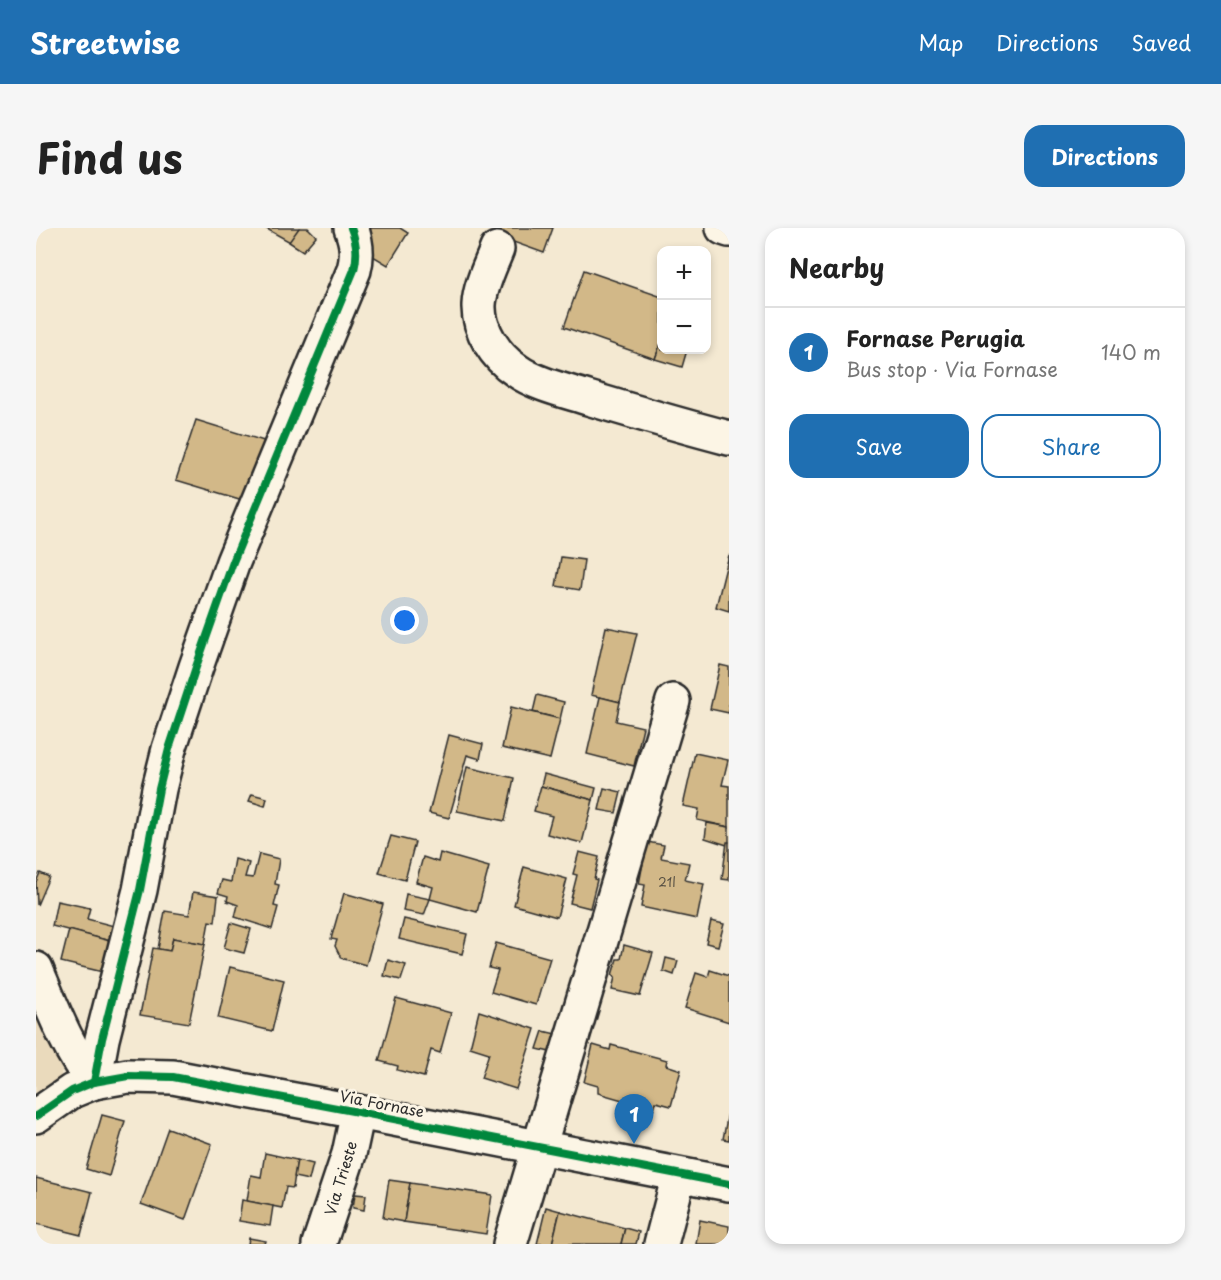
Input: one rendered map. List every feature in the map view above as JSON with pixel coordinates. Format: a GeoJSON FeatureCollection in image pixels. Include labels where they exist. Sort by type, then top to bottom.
{"type":"FeatureCollection","features":[{"type":"Feature","properties":{"kind":"street"},"geometry":{"type":"LineString","coordinates":[[94,1082],[102,1039],[140,890],[159,789],[170,749],[233,562],[354,270],[357,257],[351,228]]}},
{"type":"Feature","properties":{"kind":"street"},"geometry":{"type":"LineString","coordinates":[[723,228],[729,230]]}},
{"type":"Feature","properties":{"kind":"street"},"geometry":{"type":"LineString","coordinates":[[497,249],[483,284],[479,307],[485,334],[490,343],[516,371],[556,388],[729,438]]}},
{"type":"Feature","properties":{"kind":"street"},"geometry":{"type":"LineString","coordinates":[[510,1244],[673,701]]}},
{"type":"Feature","properties":{"kind":"street"},"geometry":{"type":"LineString","coordinates":[[36,969],[49,1002],[83,1069],[94,1082]]}},
{"type":"Feature","properties":{"kind":"street","name":"Via Fornase"},"geometry":{"type":"LineString","coordinates":[[36,1116],[72,1090],[94,1082],[128,1076],[173,1077],[729,1184]]}},
{"type":"Feature","properties":{"kind":"street","name":"Via Trieste"},"geometry":{"type":"LineString","coordinates":[[319,1244],[349,1154],[358,1112]]}},
{"type":"Feature","properties":{"kind":"street"},"geometry":{"type":"LineString","coordinates":[[661,1244],[679,1175]]}},
{"type":"Feature","properties":{"kind":"shaded area"},"geometry":{"type":"Polygon","coordinates":[[[36,993],[63,1066],[60,1078],[36,1094],[36,993]]]}},
{"type":"Feature","properties":{"kind":"building"},"geometry":{"type":"Polygon","coordinates":[[[265,228],[300,228],[292,243],[265,228]]]}},
{"type":"Feature","properties":{"kind":"building"},"geometry":{"type":"Polygon","coordinates":[[[299,228],[308,228],[316,236],[303,251],[289,242],[299,228]]]}},
{"type":"Feature","properties":{"kind":"building"},"geometry":{"type":"Polygon","coordinates":[[[370,228],[400,228],[408,233],[388,265],[358,247],[370,228]]]}},
{"type":"Feature","properties":{"kind":"building"},"geometry":{"type":"Polygon","coordinates":[[[496,228],[553,228],[544,253],[494,235],[496,228]]]}},
{"type":"Feature","properties":{"kind":"building"},"geometry":{"type":"Polygon","coordinates":[[[584,270],[657,295],[657,354],[655,359],[564,327],[584,270]]]}},
{"type":"Feature","properties":{"kind":"building"},"geometry":{"type":"Polygon","coordinates":[[[657,354],[686,354],[682,367],[655,359],[657,354]]]}},
{"type":"Feature","properties":{"kind":"building"},"geometry":{"type":"Polygon","coordinates":[[[196,420],[264,441],[246,501],[176,480],[196,420]]]}},
{"type":"Feature","properties":{"kind":"building"},"geometry":{"type":"Polygon","coordinates":[[[729,555],[729,611],[716,607],[729,555]]]}},
{"type":"Feature","properties":{"kind":"building"},"geometry":{"type":"Polygon","coordinates":[[[561,557],[584,560],[580,590],[556,586],[561,557]]]}},
{"type":"Feature","properties":{"kind":"building"},"geometry":{"type":"Polygon","coordinates":[[[606,627],[637,633],[620,702],[591,695],[606,627]]]}},
{"type":"Feature","properties":{"kind":"building"},"geometry":{"type":"Polygon","coordinates":[[[720,665],[729,667],[729,713],[710,709],[720,665]]]}},
{"type":"Feature","properties":{"kind":"building"},"geometry":{"type":"Polygon","coordinates":[[[537,695],[564,702],[560,719],[533,712],[537,695]]]}},
{"type":"Feature","properties":{"kind":"building"},"geometry":{"type":"Polygon","coordinates":[[[600,697],[620,702],[616,721],[643,727],[634,766],[587,754],[600,697]]]}},
{"type":"Feature","properties":{"kind":"building"},"geometry":{"type":"Polygon","coordinates":[[[511,707],[560,719],[550,759],[502,748],[511,707]]]}},
{"type":"Feature","properties":{"kind":"building"},"geometry":{"type":"Polygon","coordinates":[[[449,735],[483,744],[480,759],[467,755],[449,818],[429,813],[449,735]]]}},
{"type":"Feature","properties":{"kind":"building"},"geometry":{"type":"Polygon","coordinates":[[[695,753],[728,760],[722,785],[729,786],[729,827],[697,820],[699,809],[683,806],[695,753]]]}},
{"type":"Feature","properties":{"kind":"building"},"geometry":{"type":"Polygon","coordinates":[[[467,767],[514,778],[505,821],[457,811],[467,767]]]}},
{"type":"Feature","properties":{"kind":"building"},"geometry":{"type":"Polygon","coordinates":[[[544,774],[596,788],[593,800],[541,786],[544,774]]]}},
{"type":"Feature","properties":{"kind":"building"},"geometry":{"type":"Polygon","coordinates":[[[541,786],[593,800],[582,843],[547,834],[552,816],[534,811],[541,786]]]}},
{"type":"Feature","properties":{"kind":"building"},"geometry":{"type":"Polygon","coordinates":[[[604,788],[621,792],[616,813],[599,810],[604,788]]]}},
{"type":"Feature","properties":{"kind":"building"},"geometry":{"type":"Polygon","coordinates":[[[252,794],[267,798],[265,806],[249,801],[252,794]]]}},
{"type":"Feature","properties":{"kind":"building"},"geometry":{"type":"Polygon","coordinates":[[[707,823],[729,827],[727,845],[705,838],[707,823]]]}},
{"type":"Feature","properties":{"kind":"building"},"geometry":{"type":"Polygon","coordinates":[[[391,836],[415,842],[405,880],[379,873],[391,836]]]}},
{"type":"Feature","properties":{"kind":"building"},"geometry":{"type":"Polygon","coordinates":[[[647,842],[664,845],[661,858],[689,863],[685,880],[704,884],[697,919],[641,907],[645,885],[639,884],[647,842]]]}},
{"type":"Feature","properties":{"kind":"building"},"geometry":{"type":"Polygon","coordinates":[[[727,842],[729,842],[729,880],[722,879],[727,842]]]}},
{"type":"Feature","properties":{"kind":"building"},"geometry":{"type":"Polygon","coordinates":[[[579,852],[599,857],[594,879],[597,880],[590,908],[570,903],[577,875],[573,874],[579,852]]]}},
{"type":"Feature","properties":{"kind":"building"},"geometry":{"type":"Polygon","coordinates":[[[440,853],[489,867],[477,912],[430,899],[433,887],[416,882],[423,857],[438,862],[440,853]]]}},
{"type":"Feature","properties":{"kind":"building"},"geometry":{"type":"Polygon","coordinates":[[[259,854],[279,859],[275,884],[279,885],[274,906],[278,907],[272,929],[235,917],[238,905],[227,901],[228,896],[218,893],[222,880],[231,882],[235,859],[249,863],[245,877],[253,878],[259,854]]]}},
{"type":"Feature","properties":{"kind":"building"},"geometry":{"type":"Polygon","coordinates":[[[524,867],[567,879],[557,917],[514,905],[524,867]]]}},
{"type":"Feature","properties":{"kind":"building"},"geometry":{"type":"Polygon","coordinates":[[[40,873],[49,877],[37,905],[36,882],[40,873]]]}},
{"type":"Feature","properties":{"kind":"building"},"geometry":{"type":"Polygon","coordinates":[[[193,892],[218,896],[215,922],[209,921],[205,944],[173,938],[170,951],[158,949],[165,911],[189,915],[193,892]]]}},
{"type":"Feature","properties":{"kind":"building"},"geometry":{"type":"Polygon","coordinates":[[[344,893],[383,904],[366,965],[341,958],[335,946],[337,940],[331,939],[344,893]]]}},
{"type":"Feature","properties":{"kind":"building"},"geometry":{"type":"Polygon","coordinates":[[[406,894],[430,899],[424,915],[403,911],[406,894]]]}},
{"type":"Feature","properties":{"kind":"building"},"geometry":{"type":"Polygon","coordinates":[[[57,901],[90,908],[87,919],[114,926],[110,941],[52,926],[57,901]]]}},
{"type":"Feature","properties":{"kind":"building"},"geometry":{"type":"Polygon","coordinates":[[[404,919],[467,934],[462,954],[399,939],[404,919]]]}},
{"type":"Feature","properties":{"kind":"building"},"geometry":{"type":"Polygon","coordinates":[[[711,921],[724,924],[718,946],[706,943],[711,921]]]}},
{"type":"Feature","properties":{"kind":"building"},"geometry":{"type":"Polygon","coordinates":[[[231,923],[251,929],[244,953],[224,948],[231,923]]]}},
{"type":"Feature","properties":{"kind":"building"},"geometry":{"type":"Polygon","coordinates":[[[69,930],[110,941],[103,972],[61,962],[69,930]]]}},
{"type":"Feature","properties":{"kind":"building"},"geometry":{"type":"Polygon","coordinates":[[[173,938],[205,944],[189,1023],[140,1015],[153,948],[170,951],[173,938]]]}},
{"type":"Feature","properties":{"kind":"building"},"geometry":{"type":"Polygon","coordinates":[[[496,943],[550,958],[536,1005],[491,992],[498,970],[489,968],[496,943]]]}},
{"type":"Feature","properties":{"kind":"building"},"geometry":{"type":"Polygon","coordinates":[[[624,945],[653,953],[640,996],[612,990],[615,977],[612,975],[617,959],[621,959],[624,945]]]}},
{"type":"Feature","properties":{"kind":"building"},"geometry":{"type":"Polygon","coordinates":[[[666,958],[678,961],[674,975],[663,971],[666,958]]]}},
{"type":"Feature","properties":{"kind":"building"},"geometry":{"type":"Polygon","coordinates":[[[388,960],[406,965],[401,980],[384,976],[388,960]]]}},
{"type":"Feature","properties":{"kind":"building"},"geometry":{"type":"Polygon","coordinates":[[[230,967],[284,980],[272,1031],[218,1018],[230,967]]]}},
{"type":"Feature","properties":{"kind":"building"},"geometry":{"type":"Polygon","coordinates":[[[710,970],[729,976],[729,1022],[685,1008],[696,973],[708,977],[710,970]]]}},
{"type":"Feature","properties":{"kind":"building"},"geometry":{"type":"Polygon","coordinates":[[[396,998],[451,1013],[440,1053],[431,1050],[424,1077],[397,1070],[398,1066],[379,1061],[396,998]]]}},
{"type":"Feature","properties":{"kind":"building"},"geometry":{"type":"Polygon","coordinates":[[[479,1011],[535,1029],[516,1089],[481,1078],[489,1053],[470,1047],[479,1011]]]}},
{"type":"Feature","properties":{"kind":"building"},"geometry":{"type":"Polygon","coordinates":[[[543,1031],[556,1034],[550,1052],[537,1049],[543,1031]]]}},
{"type":"Feature","properties":{"kind":"building"},"geometry":{"type":"Polygon","coordinates":[[[593,1045],[610,1050],[611,1045],[667,1060],[666,1065],[681,1070],[671,1106],[656,1102],[654,1109],[598,1093],[598,1086],[584,1082],[593,1045]]]}},
{"type":"Feature","properties":{"kind":"building"},"geometry":{"type":"Polygon","coordinates":[[[729,1108],[729,1140],[723,1139],[729,1108]]]}},
{"type":"Feature","properties":{"kind":"building"},"geometry":{"type":"Polygon","coordinates":[[[102,1115],[125,1121],[109,1176],[86,1169],[102,1115]]]}},
{"type":"Feature","properties":{"kind":"building"},"geometry":{"type":"Polygon","coordinates":[[[168,1128],[212,1144],[185,1220],[141,1204],[168,1128]]]}},
{"type":"Feature","properties":{"kind":"building"},"geometry":{"type":"Polygon","coordinates":[[[265,1153],[297,1160],[293,1188],[286,1187],[282,1208],[247,1201],[251,1175],[261,1177],[265,1153]]]}},
{"type":"Feature","properties":{"kind":"building"},"geometry":{"type":"Polygon","coordinates":[[[297,1160],[313,1164],[309,1180],[294,1177],[297,1160]]]}},
{"type":"Feature","properties":{"kind":"building"},"geometry":{"type":"Polygon","coordinates":[[[36,1178],[92,1192],[81,1235],[36,1224],[36,1178]]]}},
{"type":"Feature","properties":{"kind":"building"},"geometry":{"type":"Polygon","coordinates":[[[389,1180],[410,1183],[404,1222],[383,1218],[389,1180]]]}},
{"type":"Feature","properties":{"kind":"building"},"geometry":{"type":"Polygon","coordinates":[[[410,1183],[492,1195],[486,1234],[404,1222],[410,1183]]]}},
{"type":"Feature","properties":{"kind":"building"},"geometry":{"type":"Polygon","coordinates":[[[355,1194],[366,1195],[364,1210],[353,1208],[355,1194]]]}},
{"type":"Feature","properties":{"kind":"building"},"geometry":{"type":"Polygon","coordinates":[[[242,1200],[273,1206],[270,1226],[239,1221],[242,1200]]]}},
{"type":"Feature","properties":{"kind":"building"},"geometry":{"type":"Polygon","coordinates":[[[546,1207],[560,1211],[552,1244],[537,1244],[546,1207]]]}},
{"type":"Feature","properties":{"kind":"building"},"geometry":{"type":"Polygon","coordinates":[[[560,1211],[625,1228],[621,1244],[552,1244],[560,1211]]]}},
{"type":"Feature","properties":{"kind":"building"},"geometry":{"type":"Polygon","coordinates":[[[700,1220],[729,1226],[729,1244],[696,1244],[700,1220]]]}},
{"type":"Feature","properties":{"kind":"building"},"geometry":{"type":"Polygon","coordinates":[[[625,1228],[639,1232],[636,1244],[621,1244],[625,1228]]]}},
{"type":"Feature","properties":{"kind":"building"},"geometry":{"type":"Polygon","coordinates":[[[249,1238],[266,1241],[265,1244],[248,1244],[249,1238]]]}},
{"type":"Feature","properties":{"kind":"cycle path"},"geometry":{"type":"LineString","coordinates":[[94,1082],[102,1039],[140,890],[169,749],[233,562],[354,270],[356,249],[351,228]]}},
{"type":"Feature","properties":{"kind":"cycle path"},"geometry":{"type":"LineString","coordinates":[[36,1116],[72,1091],[94,1082],[128,1076],[173,1077],[729,1184]]}},
{"type":"Feature","properties":{"kind":"place","name":"Fornase Perugia"},"geometry":{"type":"Point","coordinates":[634,1144]}}]}
